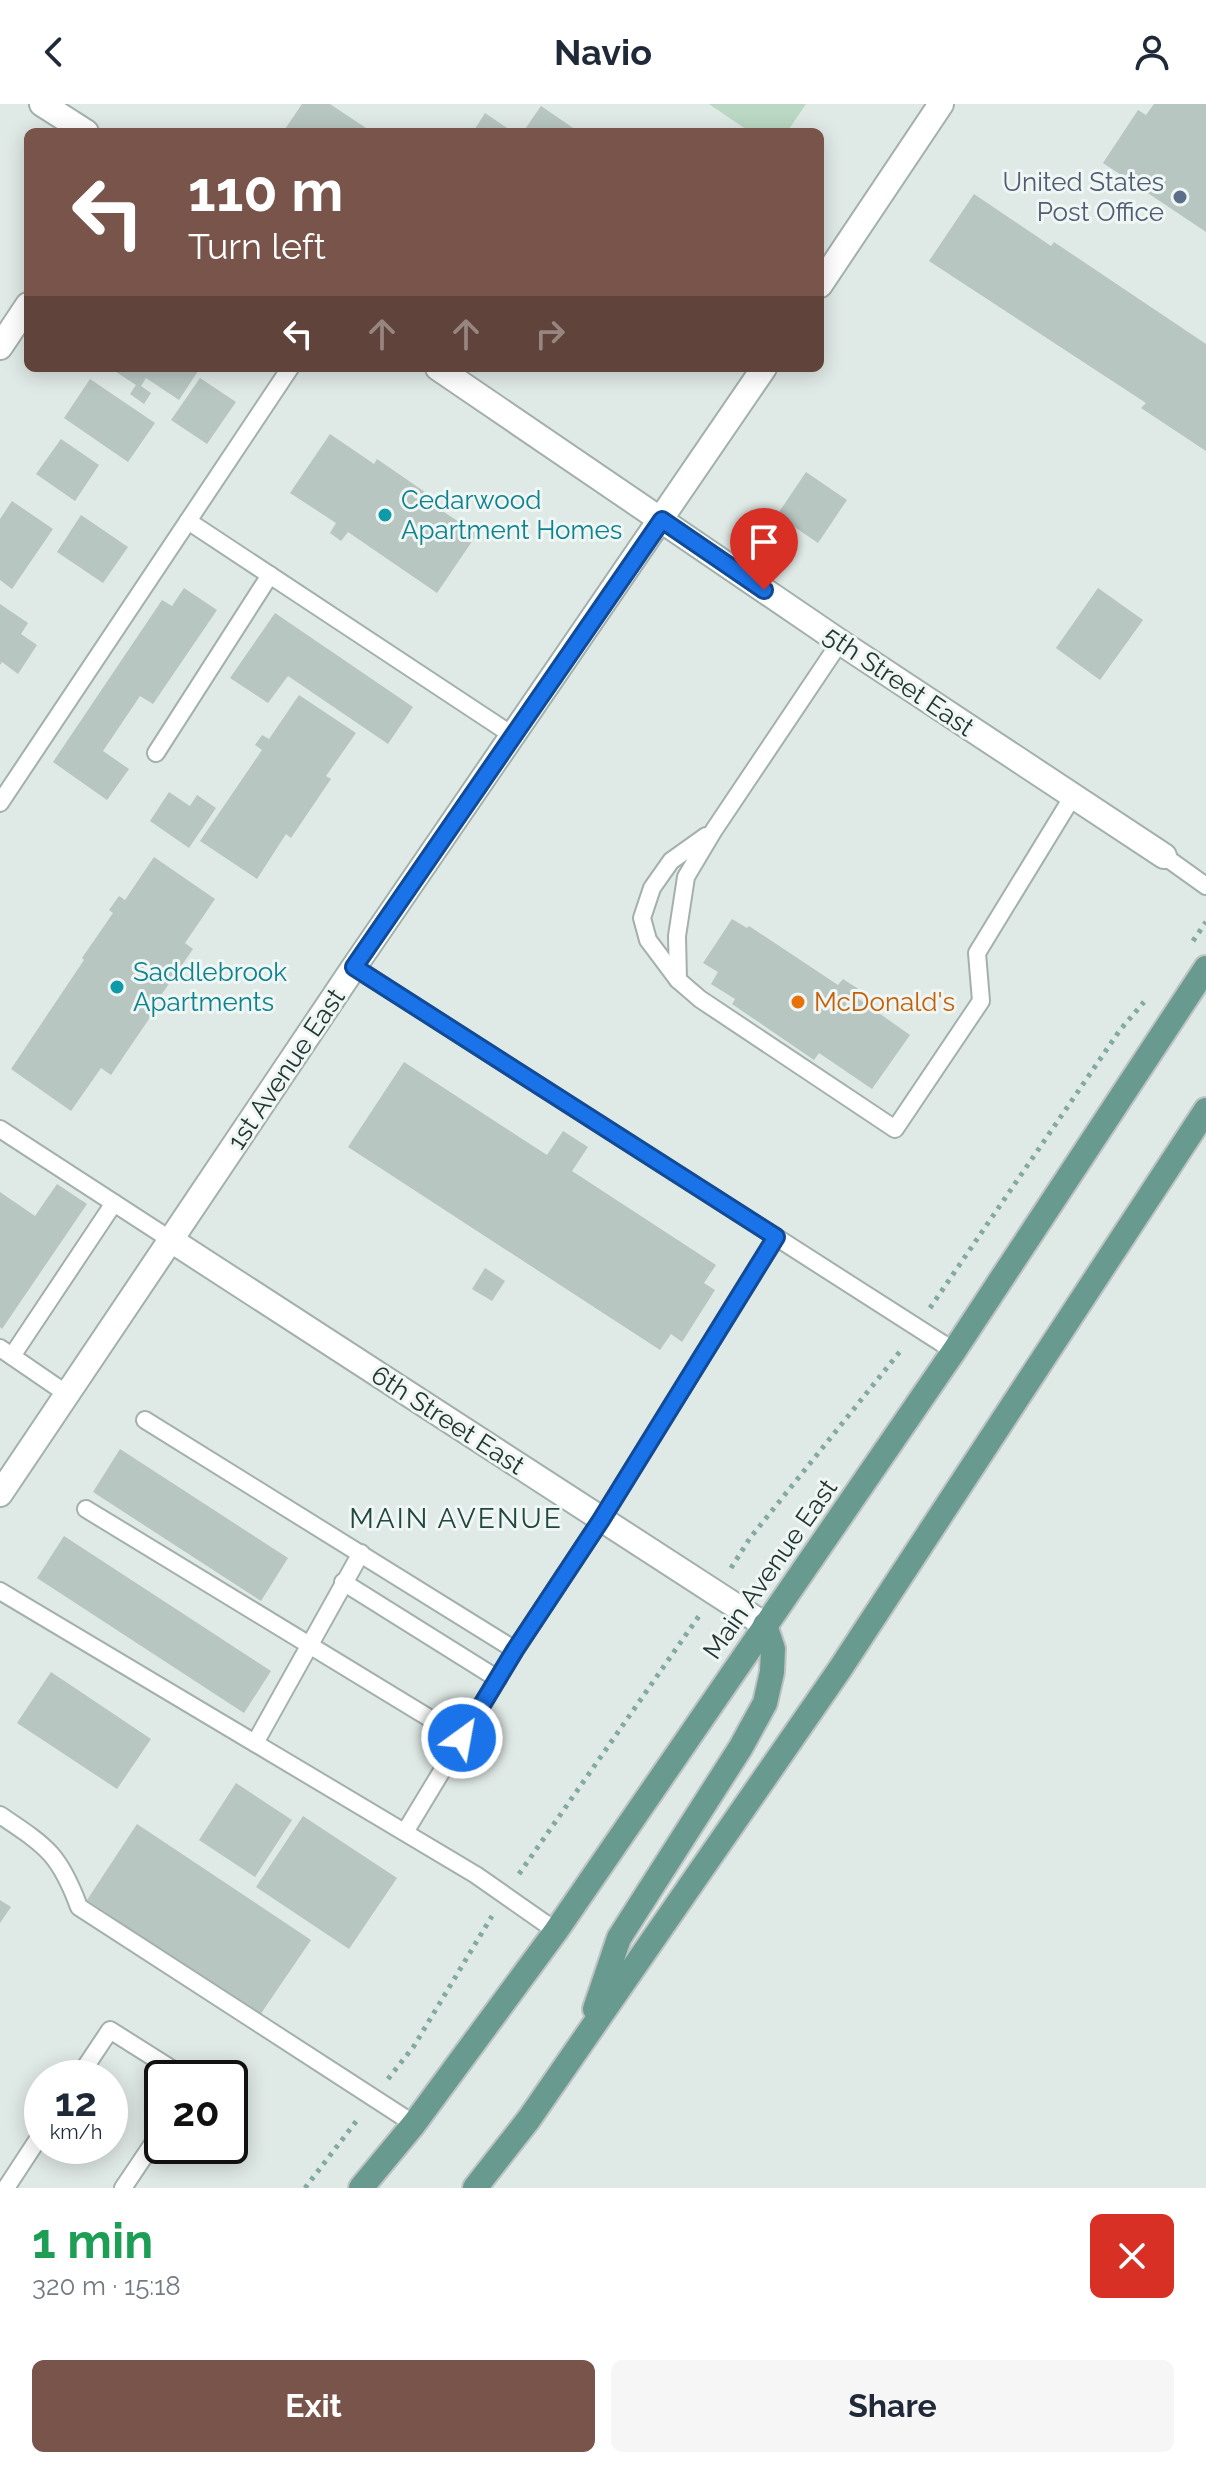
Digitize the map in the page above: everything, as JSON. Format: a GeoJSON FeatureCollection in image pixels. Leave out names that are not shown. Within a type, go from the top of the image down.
{"type":"FeatureCollection","features":[{"type":"Feature","properties":{"kind":"main road","name":"Main Avenue East"},"geometry":{"type":"LineString","coordinates":[[361,2188],[414,2124],[556,1931],[954,1351],[1206,968]]}},
{"type":"Feature","properties":{"kind":"main road"},"geometry":{"type":"LineString","coordinates":[[475,2188],[529,2119],[840,1669],[1206,1110]]}},
{"type":"Feature","properties":{"kind":"main road"},"geometry":{"type":"LineString","coordinates":[[585,2037],[619,1938],[741,1747],[765,1703],[773,1649],[765,1625]]}},
{"type":"Feature","properties":{"kind":"street"},"geometry":{"type":"LineString","coordinates":[[42,104],[80,128]]}},
{"type":"Feature","properties":{"kind":"street"},"geometry":{"type":"LineString","coordinates":[[824,279],[941,104]]}},
{"type":"Feature","properties":{"kind":"street"},"geometry":{"type":"LineString","coordinates":[[0,347],[24,311]]}},
{"type":"Feature","properties":{"kind":"street","name":"5th Street East"},"geometry":{"type":"LineString","coordinates":[[444,372],[840,642],[1164,856]]}},
{"type":"Feature","properties":{"kind":"street","name":"1st Avenue East"},"geometry":{"type":"LineString","coordinates":[[0,1494],[354,967],[761,372]]}},
{"type":"Feature","properties":{"kind":"street","name":"6th Street East"},"geometry":{"type":"LineString","coordinates":[[171,1240],[765,1625]]}},
{"type":"Feature","properties":{"kind":"lane"},"geometry":{"type":"LineString","coordinates":[[0,803],[287,372]]}},
{"type":"Feature","properties":{"kind":"lane"},"geometry":{"type":"LineString","coordinates":[[188,521],[512,735]]}},
{"type":"Feature","properties":{"kind":"lane"},"geometry":{"type":"LineString","coordinates":[[156,753],[270,575]]}},
{"type":"Feature","properties":{"kind":"lane"},"geometry":{"type":"LineString","coordinates":[[678,980],[677,936],[686,877],[840,642]]}},
{"type":"Feature","properties":{"kind":"lane"},"geometry":{"type":"LineString","coordinates":[[714,830],[671,861],[652,888],[642,918],[648,940],[678,980],[700,999],[895,1129],[981,1001],[977,953],[1073,796]]}},
{"type":"Feature","properties":{"kind":"lane"},"geometry":{"type":"LineString","coordinates":[[1164,856],[1206,886]]}},
{"type":"Feature","properties":{"kind":"lane"},"geometry":{"type":"LineString","coordinates":[[354,967],[954,1351]]}},
{"type":"Feature","properties":{"kind":"lane"},"geometry":{"type":"LineString","coordinates":[[0,1129],[171,1240]]}},
{"type":"Feature","properties":{"kind":"lane"},"geometry":{"type":"LineString","coordinates":[[67,1394],[6,1352],[114,1203]]}},
{"type":"Feature","properties":{"kind":"lane"},"geometry":{"type":"LineString","coordinates":[[405,1832],[515,1650],[601,1520],[776,1237]]}},
{"type":"Feature","properties":{"kind":"lane"},"geometry":{"type":"LineString","coordinates":[[145,1420],[515,1650]]}},
{"type":"Feature","properties":{"kind":"lane"},"geometry":{"type":"LineString","coordinates":[[86,1509],[462,1738]]}},
{"type":"Feature","properties":{"kind":"lane"},"geometry":{"type":"LineString","coordinates":[[255,1743],[361,1553]]}},
{"type":"Feature","properties":{"kind":"lane"},"geometry":{"type":"LineString","coordinates":[[343,1582],[498,1679]]}},
{"type":"Feature","properties":{"kind":"lane"},"geometry":{"type":"LineString","coordinates":[[0,1591],[476,1875],[556,1931]]}},
{"type":"Feature","properties":{"kind":"lane"},"geometry":{"type":"LineString","coordinates":[[0,1815],[39,1841],[61,1863],[79,1907],[414,2124]]}},
{"type":"Feature","properties":{"kind":"lane"},"geometry":{"type":"LineString","coordinates":[[90,2060],[110,2030],[158,2060]]}},
{"type":"Feature","properties":{"kind":"lane"},"geometry":{"type":"LineString","coordinates":[[123,2188],[144,2157]]}},
{"type":"Feature","properties":{"kind":"lane"},"geometry":{"type":"LineString","coordinates":[[6,2188],[24,2160]]}},
{"type":"Feature","properties":{"kind":"green space"},"geometry":{"type":"Polygon","coordinates":[[[709,104],[806,104],[790,128],[744,128],[709,104]]]}},
{"type":"Feature","properties":{"kind":"building"},"geometry":{"type":"Polygon","coordinates":[[[302,104],[330,104],[366,128],[286,128],[302,104]]]}},
{"type":"Feature","properties":{"kind":"building","name":"United States Post Office"},"geometry":{"type":"Polygon","coordinates":[[[1154,104],[1206,104],[1206,232],[1103,163],[1138,110],[1146,115],[1154,104]]]}},
{"type":"Feature","properties":{"kind":"building"},"geometry":{"type":"Polygon","coordinates":[[[541,106],[573,128],[526,128],[541,106]]]}},
{"type":"Feature","properties":{"kind":"building"},"geometry":{"type":"Polygon","coordinates":[[[485,113],[507,128],[476,128],[485,113]]]}},
{"type":"Feature","properties":{"kind":"building"},"geometry":{"type":"Polygon","coordinates":[[[974,194],[1051,246],[1054,242],[1206,344],[1206,451],[1141,408],[1146,403],[929,261],[974,194]]]}},
{"type":"Feature","properties":{"kind":"building"},"geometry":{"type":"Polygon","coordinates":[[[116,372],[197,372],[179,400],[146,378],[141,386],[151,393],[144,404],[130,394],[136,385],[116,372]]]}},
{"type":"Feature","properties":{"kind":"building"},"geometry":{"type":"Polygon","coordinates":[[[200,378],[236,402],[207,444],[171,420],[200,378]]]}},
{"type":"Feature","properties":{"kind":"building"},"geometry":{"type":"Polygon","coordinates":[[[90,379],[155,423],[128,462],[64,418],[90,379]]]}},
{"type":"Feature","properties":{"kind":"building","name":"Cedarwood Apartment Homes"},"geometry":{"type":"Polygon","coordinates":[[[330,434],[374,464],[377,459],[438,501],[435,506],[477,534],[437,593],[348,532],[341,541],[330,533],[336,523],[290,493],[330,434]]]}},
{"type":"Feature","properties":{"kind":"building"},"geometry":{"type":"Polygon","coordinates":[[[61,439],[99,465],[75,501],[36,474],[61,439]]]}},
{"type":"Feature","properties":{"kind":"building"},"geometry":{"type":"Polygon","coordinates":[[[806,472],[847,500],[818,543],[777,515],[806,472]]]}},
{"type":"Feature","properties":{"kind":"building"},"geometry":{"type":"Polygon","coordinates":[[[12,501],[53,529],[12,589],[0,580],[0,519],[12,501]]]}},
{"type":"Feature","properties":{"kind":"building"},"geometry":{"type":"Polygon","coordinates":[[[81,515],[128,547],[103,583],[57,552],[81,515]]]}},
{"type":"Feature","properties":{"kind":"building"},"geometry":{"type":"Polygon","coordinates":[[[184,588],[217,610],[153,704],[140,696],[103,751],[129,769],[107,800],[53,762],[162,600],[172,606],[184,588]]]}},
{"type":"Feature","properties":{"kind":"building"},"geometry":{"type":"Polygon","coordinates":[[[1098,588],[1143,620],[1100,680],[1056,648],[1098,588]]]}},
{"type":"Feature","properties":{"kind":"building"},"geometry":{"type":"Polygon","coordinates":[[[0,604],[28,623],[21,634],[37,645],[18,674],[2,662],[0,665],[0,604]]]}},
{"type":"Feature","properties":{"kind":"building"},"geometry":{"type":"Polygon","coordinates":[[[275,613],[413,707],[388,744],[288,676],[268,703],[230,678],[275,613]]]}},
{"type":"Feature","properties":{"kind":"building","name":"Saddlebrook Apartments"},"geometry":{"type":"Polygon","coordinates":[[[299,695],[356,733],[326,776],[331,779],[291,838],[286,834],[257,879],[200,841],[262,750],[255,745],[262,735],[269,739],[299,695]]]}},
{"type":"Feature","properties":{"kind":"building"},"geometry":{"type":"Polygon","coordinates":[[[169,792],[190,806],[197,795],[216,808],[189,848],[150,821],[169,792]]]}},
{"type":"Feature","properties":{"kind":"building","name":"Saddlebrook Apartments"},"geometry":{"type":"Polygon","coordinates":[[[154,857],[215,899],[185,943],[193,949],[111,1075],[101,1068],[71,1111],[11,1069],[113,913],[109,910],[119,896],[125,900],[154,857]]]}},
{"type":"Feature","properties":{"kind":"building","name":"McDonald's"},"geometry":{"type":"Polygon","coordinates":[[[732,919],[747,928],[749,926],[838,985],[843,979],[860,990],[856,997],[910,1035],[872,1089],[819,1053],[814,1060],[732,1004],[735,999],[711,984],[718,972],[703,963],[732,919]]]}},
{"type":"Feature","properties":{"kind":"building"},"geometry":{"type":"Polygon","coordinates":[[[404,1062],[547,1155],[563,1131],[588,1147],[572,1171],[716,1265],[704,1283],[715,1290],[682,1342],[671,1334],[660,1350],[348,1147],[404,1062]]]}},
{"type":"Feature","properties":{"kind":"building"},"geometry":{"type":"Polygon","coordinates":[[[57,1184],[87,1204],[2,1329],[0,1192],[35,1216],[57,1184]]]}},
{"type":"Feature","properties":{"kind":"building"},"geometry":{"type":"Polygon","coordinates":[[[485,1268],[505,1281],[492,1301],[472,1289],[485,1268]]]}},
{"type":"Feature","properties":{"kind":"building"},"geometry":{"type":"Polygon","coordinates":[[[120,1449],[288,1558],[261,1601],[93,1492],[120,1449]]]}},
{"type":"Feature","properties":{"kind":"building"},"geometry":{"type":"Polygon","coordinates":[[[64,1536],[271,1671],[244,1713],[37,1578],[64,1536]]]}},
{"type":"Feature","properties":{"kind":"building"},"geometry":{"type":"Polygon","coordinates":[[[51,1672],[151,1739],[117,1789],[17,1723],[51,1672]]]}},
{"type":"Feature","properties":{"kind":"building"},"geometry":{"type":"Polygon","coordinates":[[[236,1783],[292,1820],[255,1877],[199,1840],[236,1783]]]}},
{"type":"Feature","properties":{"kind":"building"},"geometry":{"type":"Polygon","coordinates":[[[303,1816],[397,1878],[349,1949],[256,1887],[303,1816]]]}},
{"type":"Feature","properties":{"kind":"building"},"geometry":{"type":"Polygon","coordinates":[[[137,1824],[311,1940],[260,2015],[87,1900],[137,1824]]]}},
{"type":"Feature","properties":{"kind":"building"},"geometry":{"type":"Polygon","coordinates":[[[0,1900],[11,1907],[0,1923],[0,1900]]]}},
{"type":"Feature","properties":{"kind":"place","name":"United States Post Office"},"geometry":{"type":"Point","coordinates":[1180,197]}},
{"type":"Feature","properties":{"kind":"place","name":"Cedarwood Apartment Homes"},"geometry":{"type":"Point","coordinates":[385,515]}},
{"type":"Feature","properties":{"kind":"place","name":"Saddlebrook Apartments"},"geometry":{"type":"Point","coordinates":[117,987]}},
{"type":"Feature","properties":{"kind":"place","name":"McDonald's"},"geometry":{"type":"Point","coordinates":[798,1002]}},
{"type":"Feature","properties":{"kind":"district","name":"MAIN AVENUE"},"geometry":{"type":"Point","coordinates":[456,1518]}},
{"type":"Feature","properties":{"kind":"route"},"geometry":{"type":"LineString","coordinates":[[462,1738],[776,1237],[354,967],[662,520],[764,590]]}}]}
